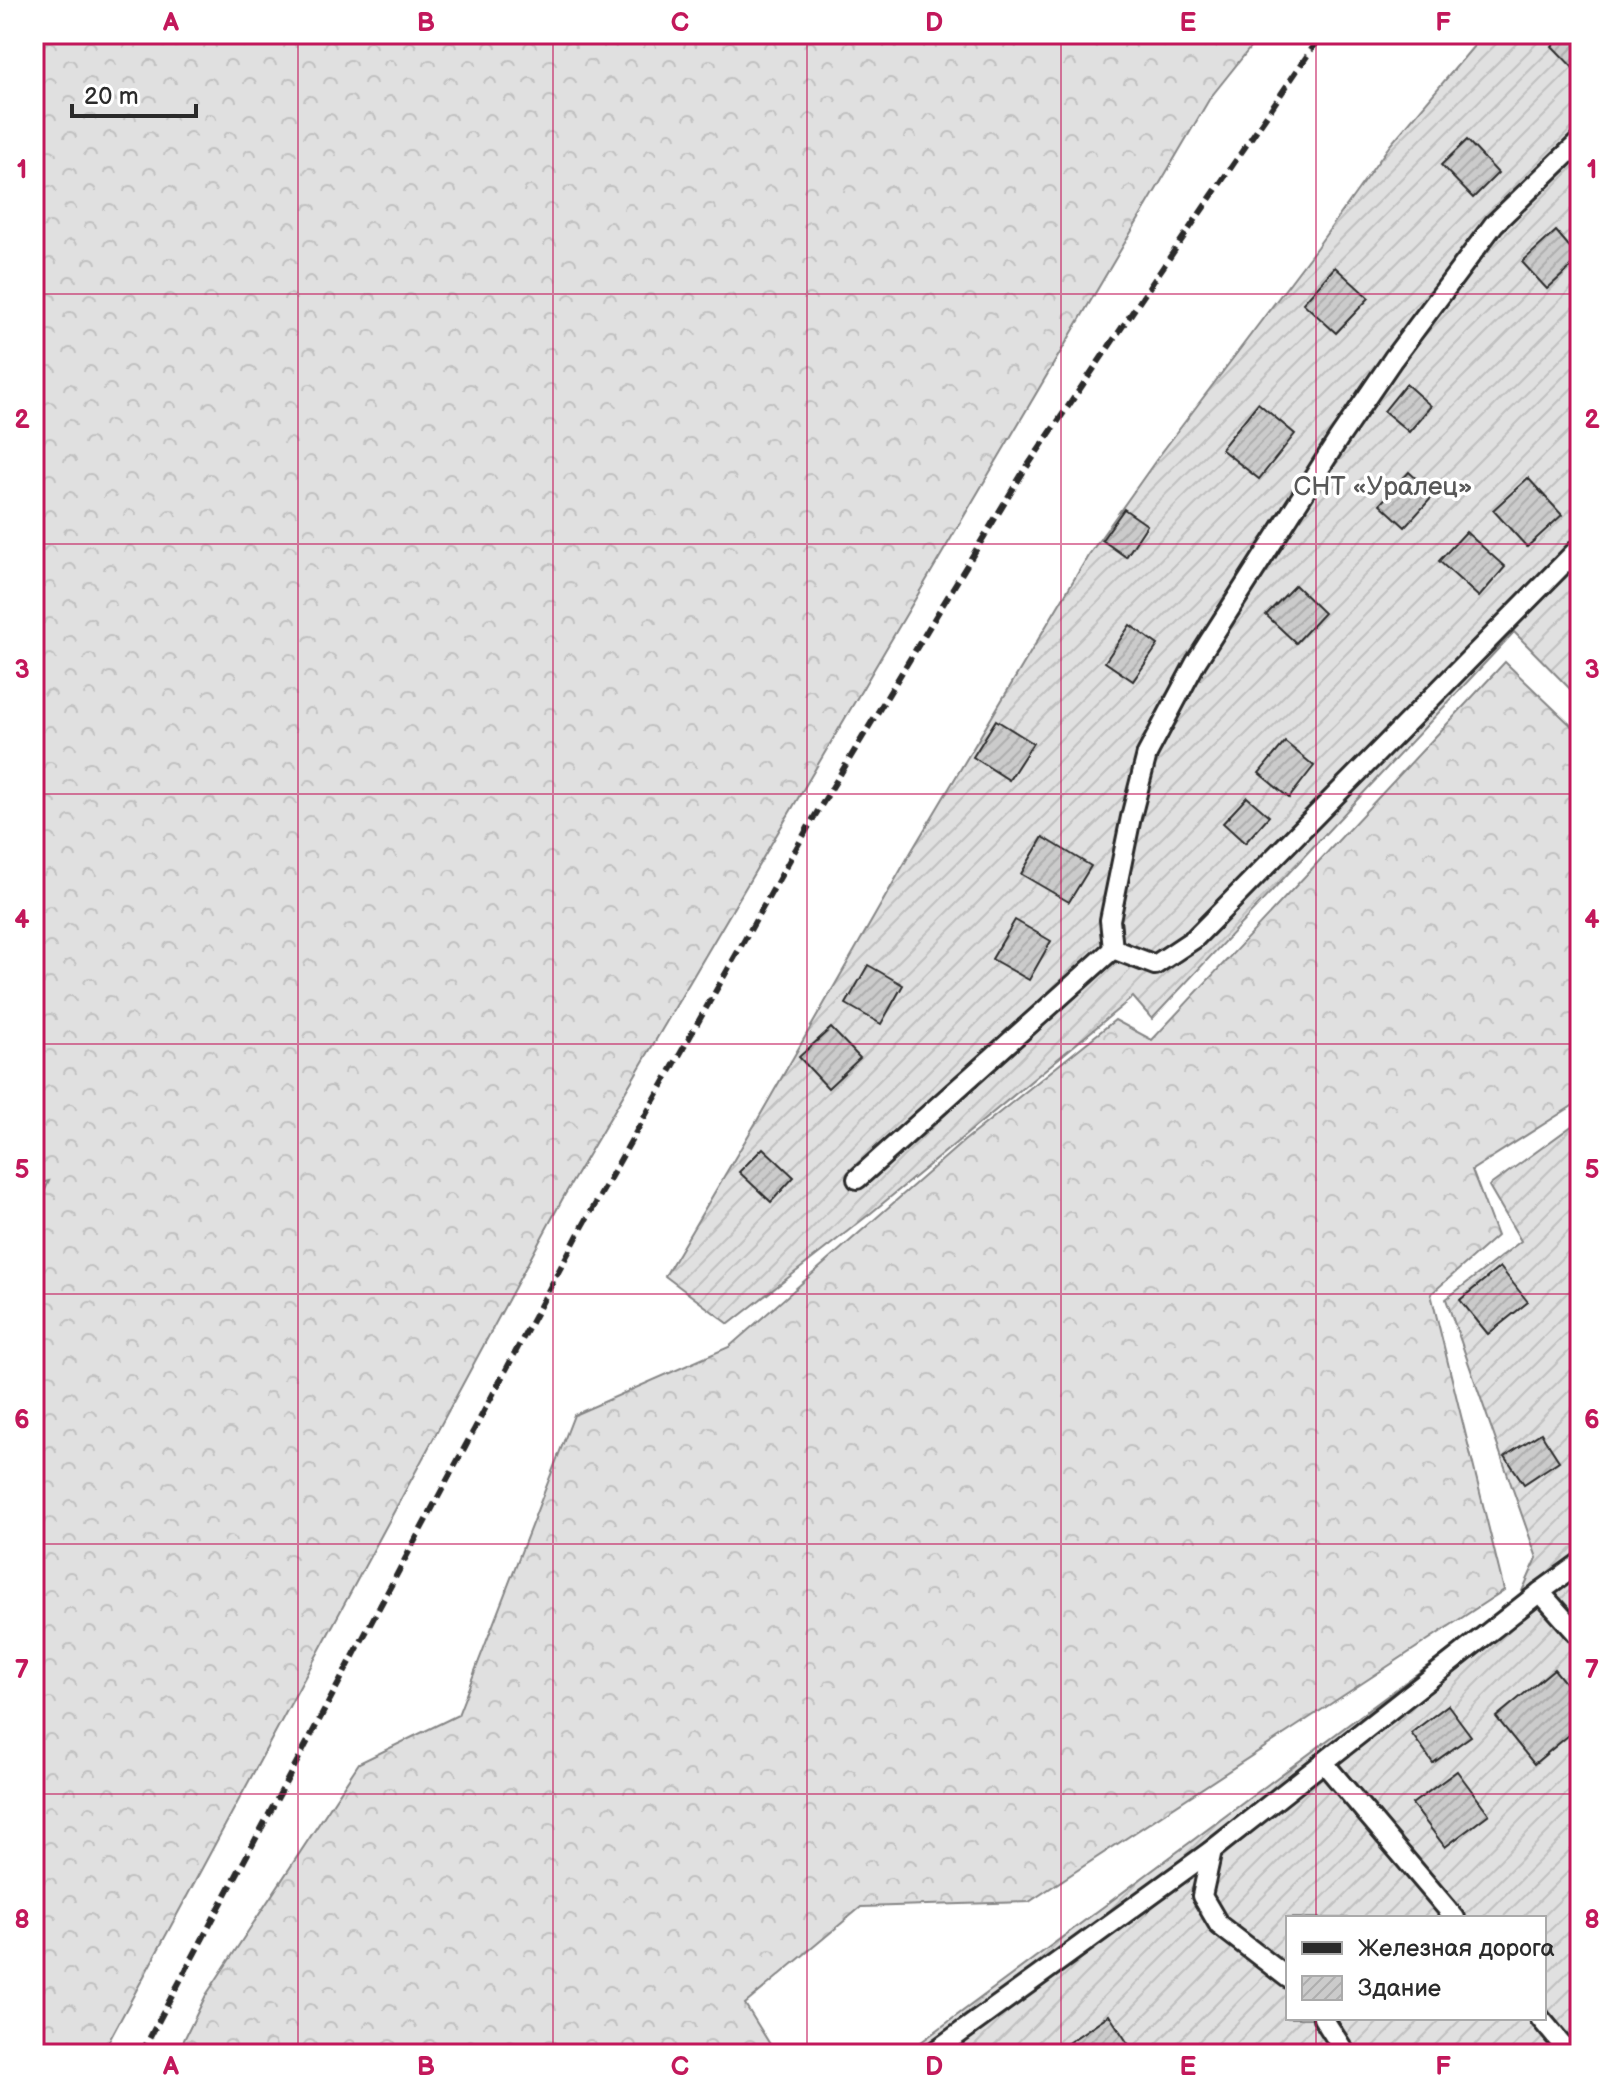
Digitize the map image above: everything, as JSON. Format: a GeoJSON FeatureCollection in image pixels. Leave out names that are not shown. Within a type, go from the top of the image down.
{"type":"FeatureCollection","features":[{"type":"Feature","properties":{"kind":"lane"},"geometry":{"type":"LineString","coordinates":[[1113,949],[1110,920],[1147,754],[1196,662],[1393,359],[1494,224],[1580,141]]}},
{"type":"Feature","properties":{"kind":"lane"},"geometry":{"type":"LineString","coordinates":[[1113,949],[1155,965],[1194,939],[1580,547]]}},
{"type":"Feature","properties":{"kind":"lane"},"geometry":{"type":"LineString","coordinates":[[857,1179],[1113,949]]}},
{"type":"Feature","properties":{"kind":"lane"},"geometry":{"type":"LineString","coordinates":[[931,2054],[1212,1850],[1580,1563]]}},
{"type":"Feature","properties":{"kind":"lane"},"geometry":{"type":"LineString","coordinates":[[1540,1592],[1580,1637]]}},
{"type":"Feature","properties":{"kind":"lane"},"geometry":{"type":"LineString","coordinates":[[1323,1762],[1453,1916]]}},
{"type":"Feature","properties":{"kind":"lane"},"geometry":{"type":"LineString","coordinates":[[1212,1850],[1202,1896],[1219,1925],[1286,1976]]}},
{"type":"Feature","properties":{"kind":"lane"},"geometry":{"type":"LineString","coordinates":[[1324,2020],[1346,2054]]}},
{"type":"Feature","properties":{"kind":"lane"},"geometry":{"type":"LineString","coordinates":[[1542,2020],[1566,2049]]}},
{"type":"Feature","properties":{"kind":"green space"},"geometry":{"type":"Polygon","coordinates":[[[34,34],[1261,34],[1210,98],[564,1196],[102,2054],[34,2054],[34,1214],[49,1181],[34,1185],[34,34]]]}},
{"type":"Feature","properties":{"kind":"green space","name":"СНТ «Уралец»"},"geometry":{"type":"Polygon","coordinates":[[[1484,34],[1580,34],[1580,699],[1514,632],[1152,1019],[1133,997],[871,1213],[729,1324],[665,1276],[911,852],[1088,556],[1390,145],[1484,34]]]}},
{"type":"Feature","properties":{"kind":"green space"},"geometry":{"type":"Polygon","coordinates":[[[1505,662],[1580,734],[1580,1101],[1472,1170],[1497,1236],[1431,1294],[1504,1590],[1029,1902],[861,1907],[745,2004],[776,2054],[177,2054],[206,1995],[359,1763],[458,1715],[574,1415],[729,1347],[964,1141],[1115,1020],[1152,1040],[1505,662]]]}},
{"type":"Feature","properties":{"kind":"green space"},"geometry":{"type":"Polygon","coordinates":[[[1580,1120],[1580,2054],[905,2054],[1519,1598],[1537,1558],[1446,1299],[1521,1241],[1489,1186],[1580,1120]]]}},
{"type":"Feature","properties":{"kind":"building"},"geometry":{"type":"Polygon","coordinates":[[[1564,34],[1580,34],[1580,75],[1552,46],[1564,34]]]}},
{"type":"Feature","properties":{"kind":"building"},"geometry":{"type":"Polygon","coordinates":[[[1467,140],[1498,173],[1473,198],[1441,165],[1467,140]]]}},
{"type":"Feature","properties":{"kind":"building"},"geometry":{"type":"Polygon","coordinates":[[[1556,231],[1580,259],[1547,289],[1522,262],[1556,231]]]}},
{"type":"Feature","properties":{"kind":"building"},"geometry":{"type":"Polygon","coordinates":[[[1335,267],[1369,298],[1336,333],[1303,303],[1335,267]]]}},
{"type":"Feature","properties":{"kind":"building"},"geometry":{"type":"Polygon","coordinates":[[[1406,384],[1431,406],[1409,432],[1384,411],[1406,384]]]}},
{"type":"Feature","properties":{"kind":"building"},"geometry":{"type":"Polygon","coordinates":[[[1258,403],[1295,434],[1259,479],[1221,449],[1258,403]]]}},
{"type":"Feature","properties":{"kind":"building"},"geometry":{"type":"Polygon","coordinates":[[[1409,472],[1434,495],[1405,527],[1380,504],[1409,472]]]}},
{"type":"Feature","properties":{"kind":"building"},"geometry":{"type":"Polygon","coordinates":[[[1528,478],[1562,515],[1527,547],[1493,510],[1528,478]]]}},
{"type":"Feature","properties":{"kind":"building"},"geometry":{"type":"Polygon","coordinates":[[[1124,509],[1147,525],[1126,557],[1102,540],[1124,509]]]}},
{"type":"Feature","properties":{"kind":"building"},"geometry":{"type":"Polygon","coordinates":[[[1466,532],[1505,567],[1479,597],[1439,561],[1466,532]]]}},
{"type":"Feature","properties":{"kind":"building"},"geometry":{"type":"Polygon","coordinates":[[[1295,585],[1324,613],[1296,643],[1266,615],[1295,585]]]}},
{"type":"Feature","properties":{"kind":"building"},"geometry":{"type":"Polygon","coordinates":[[[1130,625],[1158,645],[1133,681],[1105,662],[1130,625]]]}},
{"type":"Feature","properties":{"kind":"building"},"geometry":{"type":"Polygon","coordinates":[[[996,720],[1033,743],[1009,780],[973,757],[996,720]]]}},
{"type":"Feature","properties":{"kind":"building"},"geometry":{"type":"Polygon","coordinates":[[[1285,742],[1314,766],[1289,798],[1259,773],[1285,742]]]}},
{"type":"Feature","properties":{"kind":"building"},"geometry":{"type":"Polygon","coordinates":[[[1247,797],[1269,816],[1245,843],[1223,823],[1247,797]]]}},
{"type":"Feature","properties":{"kind":"building"},"geometry":{"type":"Polygon","coordinates":[[[1043,837],[1091,866],[1069,902],[1021,874],[1043,837]]]}},
{"type":"Feature","properties":{"kind":"building"},"geometry":{"type":"Polygon","coordinates":[[[1015,920],[1051,941],[1029,980],[992,959],[1015,920]]]}},
{"type":"Feature","properties":{"kind":"building"},"geometry":{"type":"Polygon","coordinates":[[[868,965],[903,985],[881,1024],[846,1004],[868,965]]]}},
{"type":"Feature","properties":{"kind":"building"},"geometry":{"type":"Polygon","coordinates":[[[831,1028],[860,1058],[828,1088],[799,1057],[831,1028]]]}},
{"type":"Feature","properties":{"kind":"building"},"geometry":{"type":"Polygon","coordinates":[[[763,1148],[794,1177],[771,1202],[739,1172],[763,1148]]]}},
{"type":"Feature","properties":{"kind":"building"},"geometry":{"type":"Polygon","coordinates":[[[1500,1267],[1528,1302],[1488,1334],[1460,1300],[1500,1267]]]}},
{"type":"Feature","properties":{"kind":"building"},"geometry":{"type":"Polygon","coordinates":[[[1541,1433],[1559,1461],[1524,1484],[1505,1456],[1541,1433]]]}},
{"type":"Feature","properties":{"kind":"building"},"geometry":{"type":"Polygon","coordinates":[[[1554,1669],[1580,1701],[1580,1726],[1534,1764],[1496,1717],[1554,1669]]]}},
{"type":"Feature","properties":{"kind":"building"},"geometry":{"type":"Polygon","coordinates":[[[1448,1705],[1471,1736],[1433,1763],[1411,1733],[1448,1705]]]}},
{"type":"Feature","properties":{"kind":"building"},"geometry":{"type":"Polygon","coordinates":[[[1457,1771],[1489,1814],[1445,1847],[1412,1804],[1457,1771]]]}},
{"type":"Feature","properties":{"kind":"building"},"geometry":{"type":"Polygon","coordinates":[[[1109,2015],[1135,2054],[1063,2054],[1059,2049],[1109,2015]]]}},
{"type":"Feature","properties":{"kind":"railway"},"geometry":{"type":"LineString","coordinates":[[141,2054],[579,1233],[810,824],[1022,474],[1322,34]]}}]}
